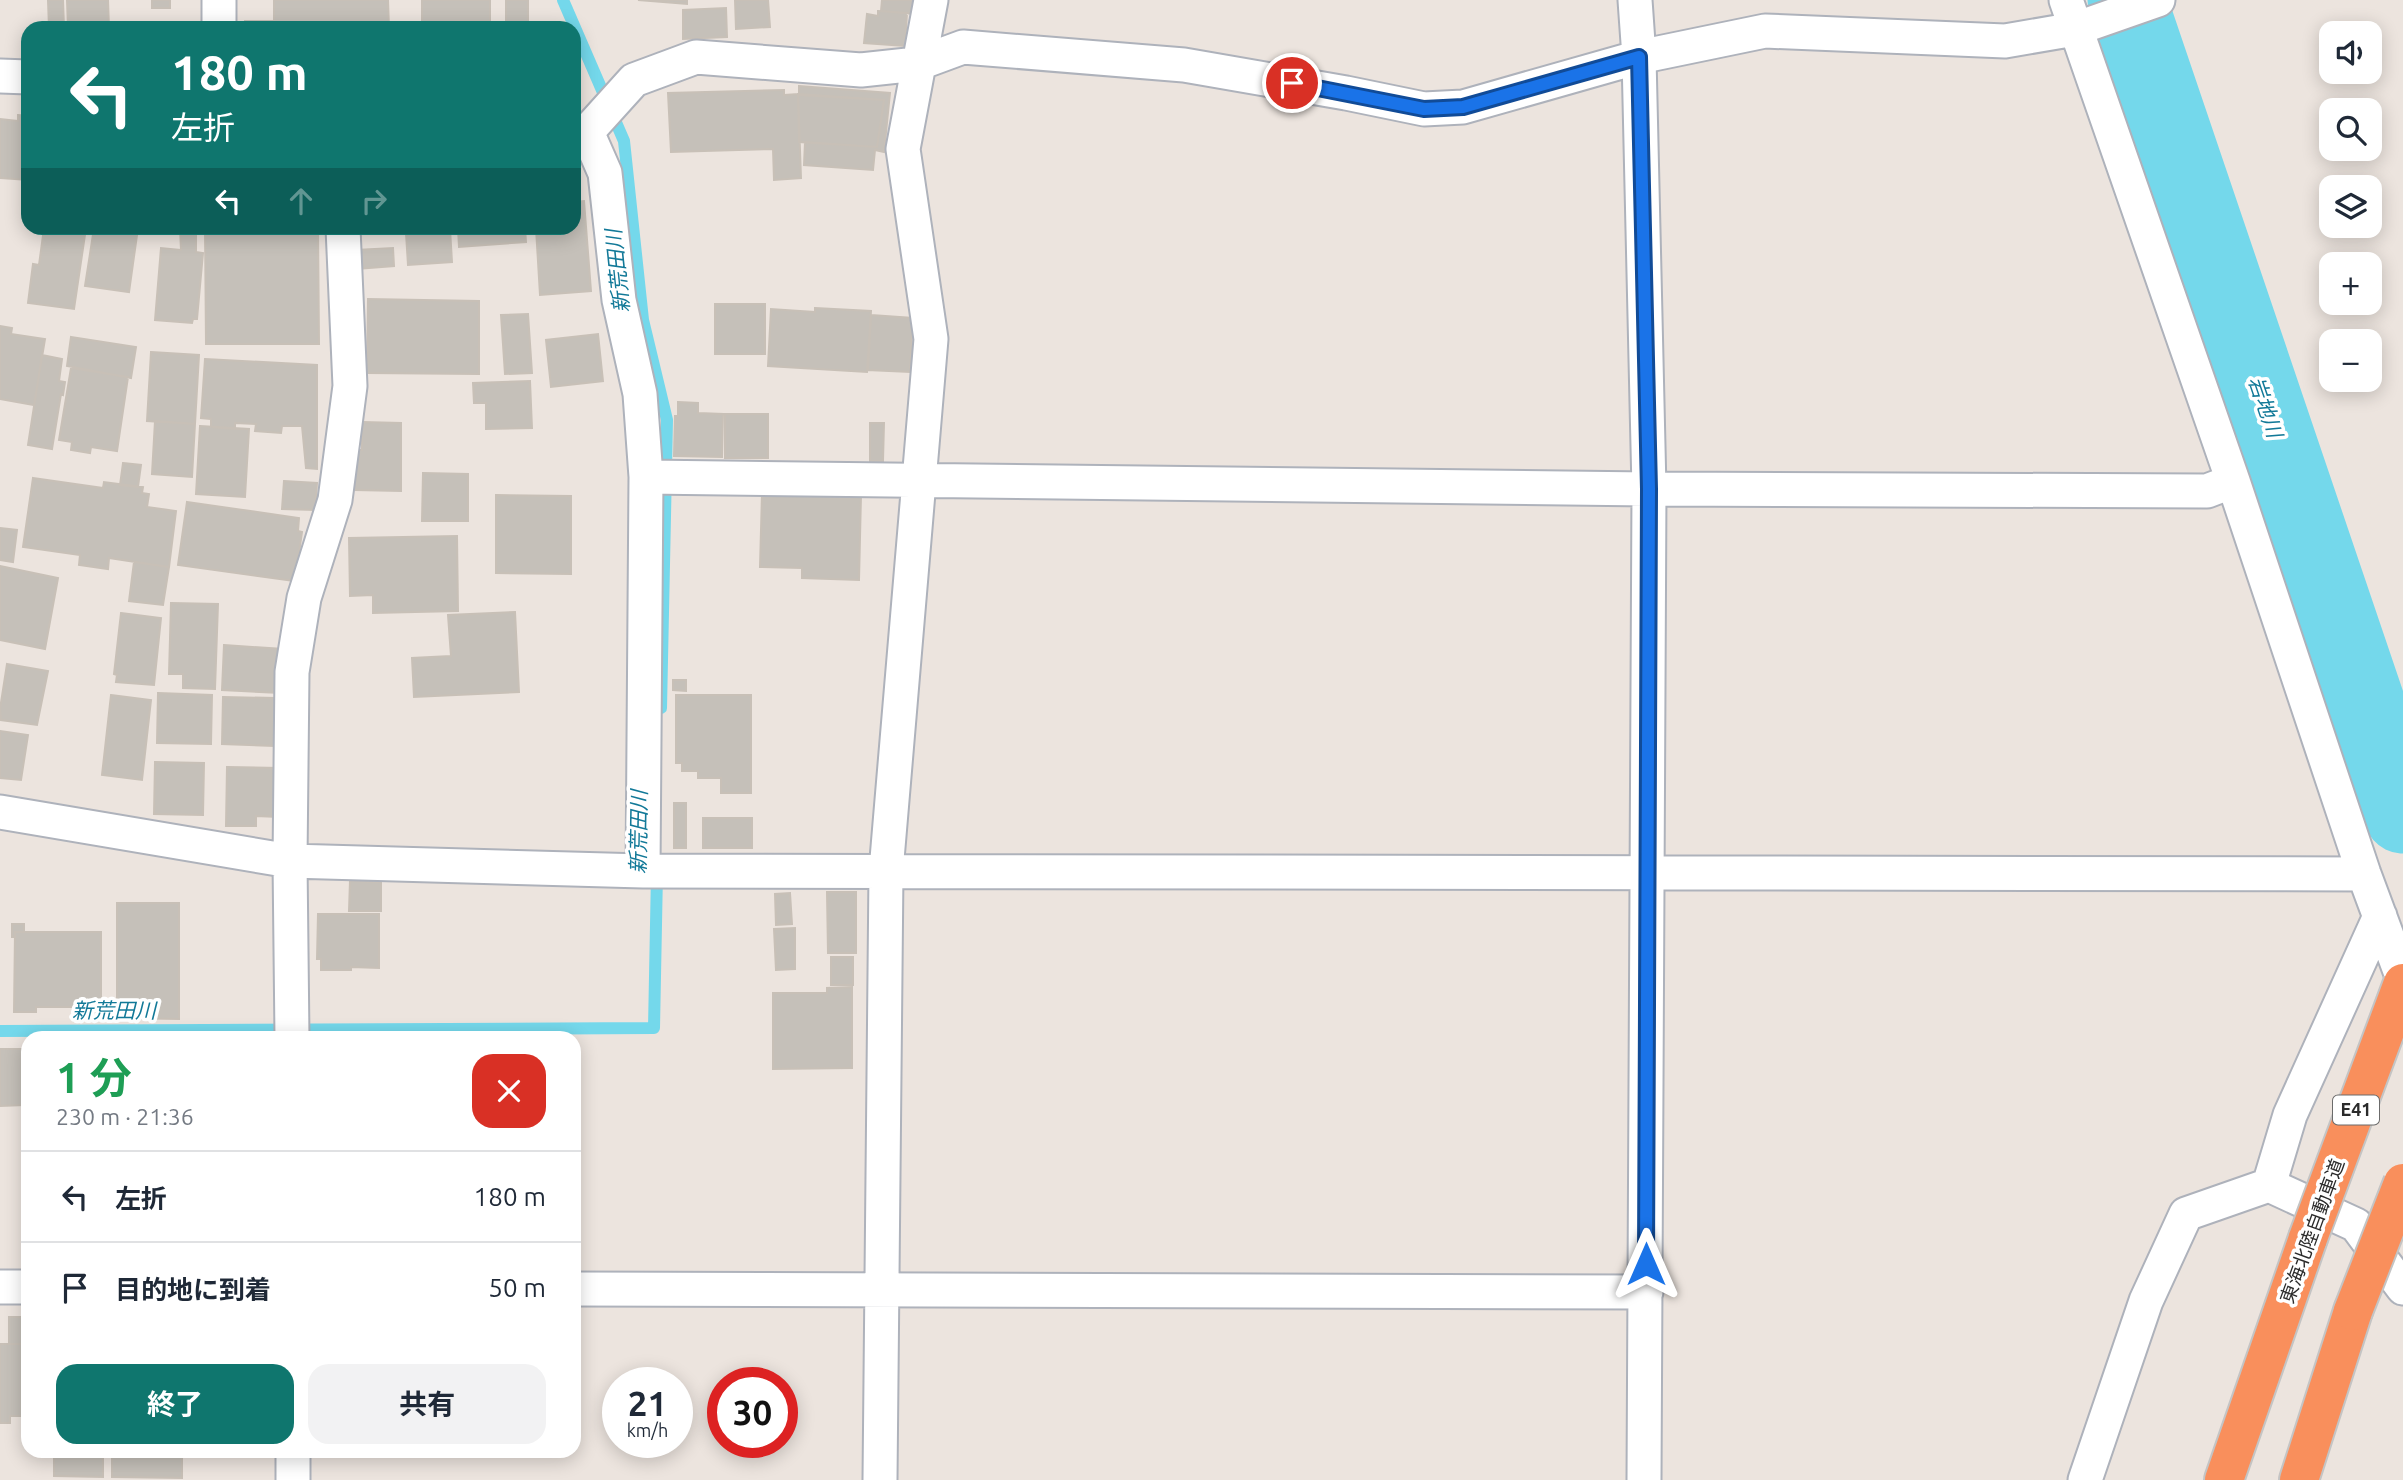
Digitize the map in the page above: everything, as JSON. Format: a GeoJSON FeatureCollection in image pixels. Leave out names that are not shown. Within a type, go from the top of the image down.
{"type":"FeatureCollection","features":[{"type":"Feature","properties":{"kind":"highway","name":"東海北陸自動車道"},"geometry":{"type":"LineString","coordinates":[[2224,1480],[2308,1238],[2403,981]]}},
{"type":"Feature","properties":{"kind":"highway"},"geometry":{"type":"LineString","coordinates":[[2300,1480],[2353,1311],[2403,1183]]}},
{"type":"Feature","properties":{"kind":"street"},"geometry":{"type":"LineString","coordinates":[[219,0],[219,21]]}},
{"type":"Feature","properties":{"kind":"street"},"geometry":{"type":"LineString","coordinates":[[880,1480],[886,871],[931,339],[903,149],[931,0]]}},
{"type":"Feature","properties":{"kind":"street"},"geometry":{"type":"LineString","coordinates":[[1635,0],[1639,57],[1649,489],[1644,1480]]}},
{"type":"Feature","properties":{"kind":"street"},"geometry":{"type":"LineString","coordinates":[[645,871],[648,477],[640,394],[619,300],[605,173],[583,132],[634,80],[696,57],[861,70],[917,64],[963,47],[1170,64],[1346,93],[1424,109],[1463,107],[1639,57],[1765,31],[2005,41],[2080,17],[2158,0]]}},
{"type":"Feature","properties":{"kind":"street"},"geometry":{"type":"LineString","coordinates":[[2080,17],[2364,874],[2403,981]]}},
{"type":"Feature","properties":{"kind":"street"},"geometry":{"type":"LineString","coordinates":[[0,76],[21,77]]}},
{"type":"Feature","properties":{"kind":"street"},"geometry":{"type":"LineString","coordinates":[[292,1031],[292,672],[303,598],[335,500],[350,386],[343,235]]}},
{"type":"Feature","properties":{"kind":"street"},"geometry":{"type":"LineString","coordinates":[[648,477],[1649,489],[2207,491],[2233,481]]}},
{"type":"Feature","properties":{"kind":"street"},"geometry":{"type":"LineString","coordinates":[[0,812],[290,861],[645,871],[2364,874]]}},
{"type":"Feature","properties":{"kind":"street"},"geometry":{"type":"LineString","coordinates":[[2269,1185],[2290,1115],[2379,916]]}},
{"type":"Feature","properties":{"kind":"street"},"geometry":{"type":"LineString","coordinates":[[2085,1480],[2146,1301],[2186,1214],[2269,1185],[2356,1225],[2403,1288]]}},
{"type":"Feature","properties":{"kind":"street"},"geometry":{"type":"LineString","coordinates":[[0,1287],[21,1287]]}},
{"type":"Feature","properties":{"kind":"street"},"geometry":{"type":"LineString","coordinates":[[581,1289],[1646,1292]]}},
{"type":"Feature","properties":{"kind":"street"},"geometry":{"type":"LineString","coordinates":[[293,1458],[293,1480]]}},
{"type":"Feature","properties":{"kind":"building"},"geometry":{"type":"Polygon","coordinates":[[[48,0],[63,0],[64,21],[49,21],[48,0]]]}},
{"type":"Feature","properties":{"kind":"building"},"geometry":{"type":"Polygon","coordinates":[[[67,0],[108,0],[109,21],[68,21],[67,0]]]}},
{"type":"Feature","properties":{"kind":"building"},"geometry":{"type":"Polygon","coordinates":[[[152,0],[170,0],[170,8],[152,8],[152,0]]]}},
{"type":"Feature","properties":{"kind":"building"},"geometry":{"type":"Polygon","coordinates":[[[274,0],[388,0],[389,21],[274,21],[274,0]]]}},
{"type":"Feature","properties":{"kind":"building"},"geometry":{"type":"Polygon","coordinates":[[[422,0],[490,0],[490,21],[422,21],[422,0]]]}},
{"type":"Feature","properties":{"kind":"building"},"geometry":{"type":"Polygon","coordinates":[[[506,0],[528,0],[528,21],[506,21],[506,0]]]}},
{"type":"Feature","properties":{"kind":"building"},"geometry":{"type":"Polygon","coordinates":[[[638,0],[687,0],[687,4],[638,0]]]}},
{"type":"Feature","properties":{"kind":"building"},"geometry":{"type":"Polygon","coordinates":[[[735,0],[768,0],[770,27],[736,29],[735,0]]]}},
{"type":"Feature","properties":{"kind":"building"},"geometry":{"type":"Polygon","coordinates":[[[882,0],[915,0],[914,14],[881,11],[882,0]]]}},
{"type":"Feature","properties":{"kind":"building"},"geometry":{"type":"Polygon","coordinates":[[[726,8],[727,37],[683,39],[683,10],[726,8]]]}},
{"type":"Feature","properties":{"kind":"building"},"geometry":{"type":"Polygon","coordinates":[[[878,11],[907,13],[905,46],[864,43],[867,14],[878,16],[878,11]]]}},
{"type":"Feature","properties":{"kind":"building"},"geometry":{"type":"Polygon","coordinates":[[[799,86],[890,93],[884,152],[875,150],[873,170],[804,165],[805,142],[877,147],[884,100],[799,95],[799,86]]]}},
{"type":"Feature","properties":{"kind":"building"},"geometry":{"type":"Polygon","coordinates":[[[784,90],[784,95],[798,94],[801,178],[774,180],[773,149],[671,152],[668,93],[784,90]]]}},
{"type":"Feature","properties":{"kind":"building"},"geometry":{"type":"Polygon","coordinates":[[[798,94],[884,100],[877,147],[799,142],[798,94]]]}},
{"type":"Feature","properties":{"kind":"building"},"geometry":{"type":"Polygon","coordinates":[[[18,115],[21,115],[21,180],[0,178],[0,119],[18,121],[18,115]]]}},
{"type":"Feature","properties":{"kind":"building"},"geometry":{"type":"Polygon","coordinates":[[[581,201],[584,201],[591,291],[540,295],[536,235],[581,235],[581,201]]]}},
{"type":"Feature","properties":{"kind":"building"},"geometry":{"type":"Polygon","coordinates":[[[43,235],[85,235],[74,309],[28,303],[33,264],[39,265],[43,235]]]}},
{"type":"Feature","properties":{"kind":"building"},"geometry":{"type":"Polygon","coordinates":[[[93,235],[137,235],[129,292],[85,286],[93,235]]]}},
{"type":"Feature","properties":{"kind":"building"},"geometry":{"type":"Polygon","coordinates":[[[180,235],[196,235],[196,252],[203,253],[197,319],[193,319],[192,323],[155,320],[161,248],[181,250],[180,235]]]}},
{"type":"Feature","properties":{"kind":"building"},"geometry":{"type":"Polygon","coordinates":[[[205,235],[318,235],[319,344],[206,344],[205,235]]]}},
{"type":"Feature","properties":{"kind":"building"},"geometry":{"type":"Polygon","coordinates":[[[406,235],[450,235],[452,262],[408,265],[406,235]]]}},
{"type":"Feature","properties":{"kind":"building"},"geometry":{"type":"Polygon","coordinates":[[[458,235],[526,235],[526,242],[459,247],[458,235]]]}},
{"type":"Feature","properties":{"kind":"building"},"geometry":{"type":"Polygon","coordinates":[[[393,248],[394,266],[357,269],[356,250],[393,248]]]}},
{"type":"Feature","properties":{"kind":"building"},"geometry":{"type":"Polygon","coordinates":[[[368,299],[479,301],[479,374],[367,373],[368,299]]]}},
{"type":"Feature","properties":{"kind":"building"},"geometry":{"type":"Polygon","coordinates":[[[715,304],[765,304],[765,354],[715,354],[715,304]]]}},
{"type":"Feature","properties":{"kind":"building"},"geometry":{"type":"Polygon","coordinates":[[[815,308],[871,311],[867,372],[768,366],[771,309],[815,312],[815,308]]]}},
{"type":"Feature","properties":{"kind":"building"},"geometry":{"type":"Polygon","coordinates":[[[528,314],[532,373],[505,374],[501,315],[528,314]]]}},
{"type":"Feature","properties":{"kind":"building"},"geometry":{"type":"Polygon","coordinates":[[[871,315],[913,318],[910,372],[868,370],[871,315]]]}},
{"type":"Feature","properties":{"kind":"building"},"geometry":{"type":"Polygon","coordinates":[[[0,326],[12,328],[11,334],[45,339],[34,405],[0,399],[0,326]]]}},
{"type":"Feature","properties":{"kind":"building"},"geometry":{"type":"Polygon","coordinates":[[[598,334],[603,381],[551,387],[546,340],[598,334]]]}},
{"type":"Feature","properties":{"kind":"building"},"geometry":{"type":"Polygon","coordinates":[[[71,337],[136,347],[131,378],[67,366],[71,337]]]}},
{"type":"Feature","properties":{"kind":"building"},"geometry":{"type":"Polygon","coordinates":[[[151,352],[199,355],[195,424],[147,421],[151,352]]]}},
{"type":"Feature","properties":{"kind":"building"},"geometry":{"type":"Polygon","coordinates":[[[42,355],[62,359],[59,381],[65,382],[52,449],[28,445],[42,355]]]}},
{"type":"Feature","properties":{"kind":"building"},"geometry":{"type":"Polygon","coordinates":[[[205,359],[317,365],[317,469],[306,468],[302,426],[282,426],[281,433],[255,431],[256,424],[235,423],[235,429],[211,427],[211,419],[201,418],[205,359]]]}},
{"type":"Feature","properties":{"kind":"building"},"geometry":{"type":"Polygon","coordinates":[[[71,368],[128,377],[117,451],[91,447],[90,453],[71,450],[72,442],[59,440],[71,368]]]}},
{"type":"Feature","properties":{"kind":"building"},"geometry":{"type":"Polygon","coordinates":[[[530,381],[532,428],[486,429],[486,403],[474,403],[473,383],[530,381]]]}},
{"type":"Feature","properties":{"kind":"building"},"geometry":{"type":"Polygon","coordinates":[[[678,402],[698,403],[698,413],[723,414],[722,457],[674,456],[678,402]]]}},
{"type":"Feature","properties":{"kind":"building"},"geometry":{"type":"Polygon","coordinates":[[[725,414],[768,414],[768,458],[725,458],[725,414]]]}},
{"type":"Feature","properties":{"kind":"building"},"geometry":{"type":"Polygon","coordinates":[[[155,421],[195,424],[192,477],[152,474],[155,421]]]}},
{"type":"Feature","properties":{"kind":"building"},"geometry":{"type":"Polygon","coordinates":[[[362,422],[401,423],[401,491],[355,490],[355,450],[362,450],[362,422]]]}},
{"type":"Feature","properties":{"kind":"building"},"geometry":{"type":"Polygon","coordinates":[[[870,423],[884,423],[883,461],[870,461],[870,423]]]}},
{"type":"Feature","properties":{"kind":"building"},"geometry":{"type":"Polygon","coordinates":[[[200,426],[249,429],[245,497],[196,494],[200,426]]]}},
{"type":"Feature","properties":{"kind":"building"},"geometry":{"type":"Polygon","coordinates":[[[123,463],[141,465],[138,487],[120,485],[123,463]]]}},
{"type":"Feature","properties":{"kind":"building"},"geometry":{"type":"Polygon","coordinates":[[[423,473],[468,474],[468,521],[422,521],[423,473]]]}},
{"type":"Feature","properties":{"kind":"building"},"geometry":{"type":"Polygon","coordinates":[[[33,478],[103,488],[104,482],[143,487],[142,493],[149,494],[147,507],[176,511],[169,567],[109,558],[108,569],[79,565],[80,555],[23,547],[33,478]]]}},
{"type":"Feature","properties":{"kind":"building"},"geometry":{"type":"Polygon","coordinates":[[[284,481],[317,483],[315,510],[282,509],[284,481]]]}},
{"type":"Feature","properties":{"kind":"building"},"geometry":{"type":"Polygon","coordinates":[[[762,493],[861,495],[859,580],[802,578],[802,568],[760,567],[762,493]]]}},
{"type":"Feature","properties":{"kind":"building"},"geometry":{"type":"Polygon","coordinates":[[[496,495],[571,496],[571,574],[496,573],[496,495]]]}},
{"type":"Feature","properties":{"kind":"building"},"geometry":{"type":"Polygon","coordinates":[[[187,502],[299,518],[298,531],[302,532],[295,581],[178,565],[187,502]]]}},
{"type":"Feature","properties":{"kind":"building"},"geometry":{"type":"Polygon","coordinates":[[[0,528],[17,530],[13,562],[0,560],[0,528]]]}},
{"type":"Feature","properties":{"kind":"building"},"geometry":{"type":"Polygon","coordinates":[[[457,536],[458,611],[373,613],[373,595],[350,596],[349,538],[457,536]]]}},
{"type":"Feature","properties":{"kind":"building"},"geometry":{"type":"Polygon","coordinates":[[[134,562],[169,567],[163,605],[129,601],[134,562]]]}},
{"type":"Feature","properties":{"kind":"building"},"geometry":{"type":"Polygon","coordinates":[[[0,566],[58,578],[45,649],[0,640],[0,566]]]}},
{"type":"Feature","properties":{"kind":"building"},"geometry":{"type":"Polygon","coordinates":[[[171,603],[218,604],[215,689],[183,688],[183,674],[169,674],[171,603]]]}},
{"type":"Feature","properties":{"kind":"building"},"geometry":{"type":"Polygon","coordinates":[[[515,612],[519,692],[414,697],[412,658],[451,656],[448,615],[515,612]]]}},
{"type":"Feature","properties":{"kind":"building"},"geometry":{"type":"Polygon","coordinates":[[[121,613],[161,618],[154,685],[116,682],[117,675],[114,674],[121,613]]]}},
{"type":"Feature","properties":{"kind":"building"},"geometry":{"type":"Polygon","coordinates":[[[224,645],[283,649],[280,693],[222,690],[224,645]]]}},
{"type":"Feature","properties":{"kind":"building"},"geometry":{"type":"Polygon","coordinates":[[[7,664],[48,671],[37,725],[1,720],[0,709],[7,664]]]}},
{"type":"Feature","properties":{"kind":"building"},"geometry":{"type":"Polygon","coordinates":[[[673,680],[686,680],[686,691],[673,690],[673,680]]]}},
{"type":"Feature","properties":{"kind":"building"},"geometry":{"type":"Polygon","coordinates":[[[158,693],[212,695],[211,744],[157,743],[158,693]]]}},
{"type":"Feature","properties":{"kind":"building"},"geometry":{"type":"Polygon","coordinates":[[[111,695],[151,700],[142,780],[102,775],[111,695]]]}},
{"type":"Feature","properties":{"kind":"building"},"geometry":{"type":"Polygon","coordinates":[[[676,695],[751,695],[751,793],[721,793],[721,778],[698,778],[698,771],[682,771],[682,763],[676,763],[676,695]]]}},
{"type":"Feature","properties":{"kind":"building"},"geometry":{"type":"Polygon","coordinates":[[[223,697],[275,698],[274,746],[222,744],[223,697]]]}},
{"type":"Feature","properties":{"kind":"building"},"geometry":{"type":"Polygon","coordinates":[[[0,731],[28,735],[21,780],[0,778],[0,731]]]}},
{"type":"Feature","properties":{"kind":"building"},"geometry":{"type":"Polygon","coordinates":[[[155,762],[204,763],[203,815],[154,814],[155,762]]]}},
{"type":"Feature","properties":{"kind":"building"},"geometry":{"type":"Polygon","coordinates":[[[227,767],[279,768],[278,817],[256,816],[256,826],[226,826],[227,767]]]}},
{"type":"Feature","properties":{"kind":"building"},"geometry":{"type":"Polygon","coordinates":[[[674,803],[686,803],[686,848],[674,848],[674,803]]]}},
{"type":"Feature","properties":{"kind":"building"},"geometry":{"type":"Polygon","coordinates":[[[703,818],[752,818],[752,848],[703,848],[703,818]]]}},
{"type":"Feature","properties":{"kind":"building"},"geometry":{"type":"Polygon","coordinates":[[[350,881],[381,882],[381,911],[349,911],[350,881]]]}},
{"type":"Feature","properties":{"kind":"building"},"geometry":{"type":"Polygon","coordinates":[[[827,892],[856,892],[856,953],[828,953],[827,892]]]}},
{"type":"Feature","properties":{"kind":"building"},"geometry":{"type":"Polygon","coordinates":[[[790,893],[792,924],[776,925],[775,894],[790,893]]]}},
{"type":"Feature","properties":{"kind":"building"},"geometry":{"type":"Polygon","coordinates":[[[117,903],[179,903],[179,1019],[117,1018],[117,903]]]}},
{"type":"Feature","properties":{"kind":"building"},"geometry":{"type":"Polygon","coordinates":[[[318,914],[379,914],[379,968],[321,970],[321,959],[317,959],[318,914]]]}},
{"type":"Feature","properties":{"kind":"building"},"geometry":{"type":"Polygon","coordinates":[[[12,924],[24,924],[24,932],[15,932],[15,937],[12,937],[12,924]]]}},
{"type":"Feature","properties":{"kind":"building"},"geometry":{"type":"Polygon","coordinates":[[[795,928],[795,969],[776,970],[774,929],[795,928]]]}},
{"type":"Feature","properties":{"kind":"building"},"geometry":{"type":"Polygon","coordinates":[[[15,932],[101,932],[101,1012],[81,1012],[81,1007],[36,1007],[36,1012],[14,1012],[15,932]]]}},
{"type":"Feature","properties":{"kind":"building"},"geometry":{"type":"Polygon","coordinates":[[[831,957],[853,957],[853,985],[831,985],[831,957]]]}},
{"type":"Feature","properties":{"kind":"building"},"geometry":{"type":"Polygon","coordinates":[[[852,987],[852,1068],[773,1069],[773,993],[827,993],[827,988],[852,987]]]}},
{"type":"Feature","properties":{"kind":"building"},"geometry":{"type":"Polygon","coordinates":[[[0,1049],[21,1049],[21,1105],[0,1106],[0,1049]]]}},
{"type":"Feature","properties":{"kind":"building"},"geometry":{"type":"Polygon","coordinates":[[[9,1317],[21,1317],[21,1344],[9,1344],[9,1317]]]}},
{"type":"Feature","properties":{"kind":"building"},"geometry":{"type":"Polygon","coordinates":[[[0,1344],[21,1344],[21,1416],[10,1416],[10,1423],[0,1423],[0,1344]]]}},
{"type":"Feature","properties":{"kind":"building"},"geometry":{"type":"Polygon","coordinates":[[[54,1458],[103,1458],[103,1477],[54,1476],[54,1458]]]}},
{"type":"Feature","properties":{"kind":"building"},"geometry":{"type":"Polygon","coordinates":[[[112,1458],[182,1458],[182,1478],[112,1477],[112,1458]]]}},
{"type":"Feature","properties":{"kind":"waterway","name":"新荒田川"},"geometry":{"type":"LineString","coordinates":[[563,0],[572,21]]}},
{"type":"Feature","properties":{"kind":"waterway","name":"岩地川"},"geometry":{"type":"LineString","coordinates":[[2127,0],[2403,814]]}},
{"type":"Feature","properties":{"kind":"waterway","name":"新荒田川"},"geometry":{"type":"LineString","coordinates":[[581,42],[624,141],[643,320],[667,420],[661,708]]}},
{"type":"Feature","properties":{"kind":"waterway","name":"新荒田川"},"geometry":{"type":"LineString","coordinates":[[0,1031],[654,1028],[657,873]]}},
{"type":"Feature","properties":{"kind":"route"},"geometry":{"type":"LineString","coordinates":[[1292,83],[1424,109],[1463,107],[1639,57],[1649,489],[1646,1264]]}}]}
